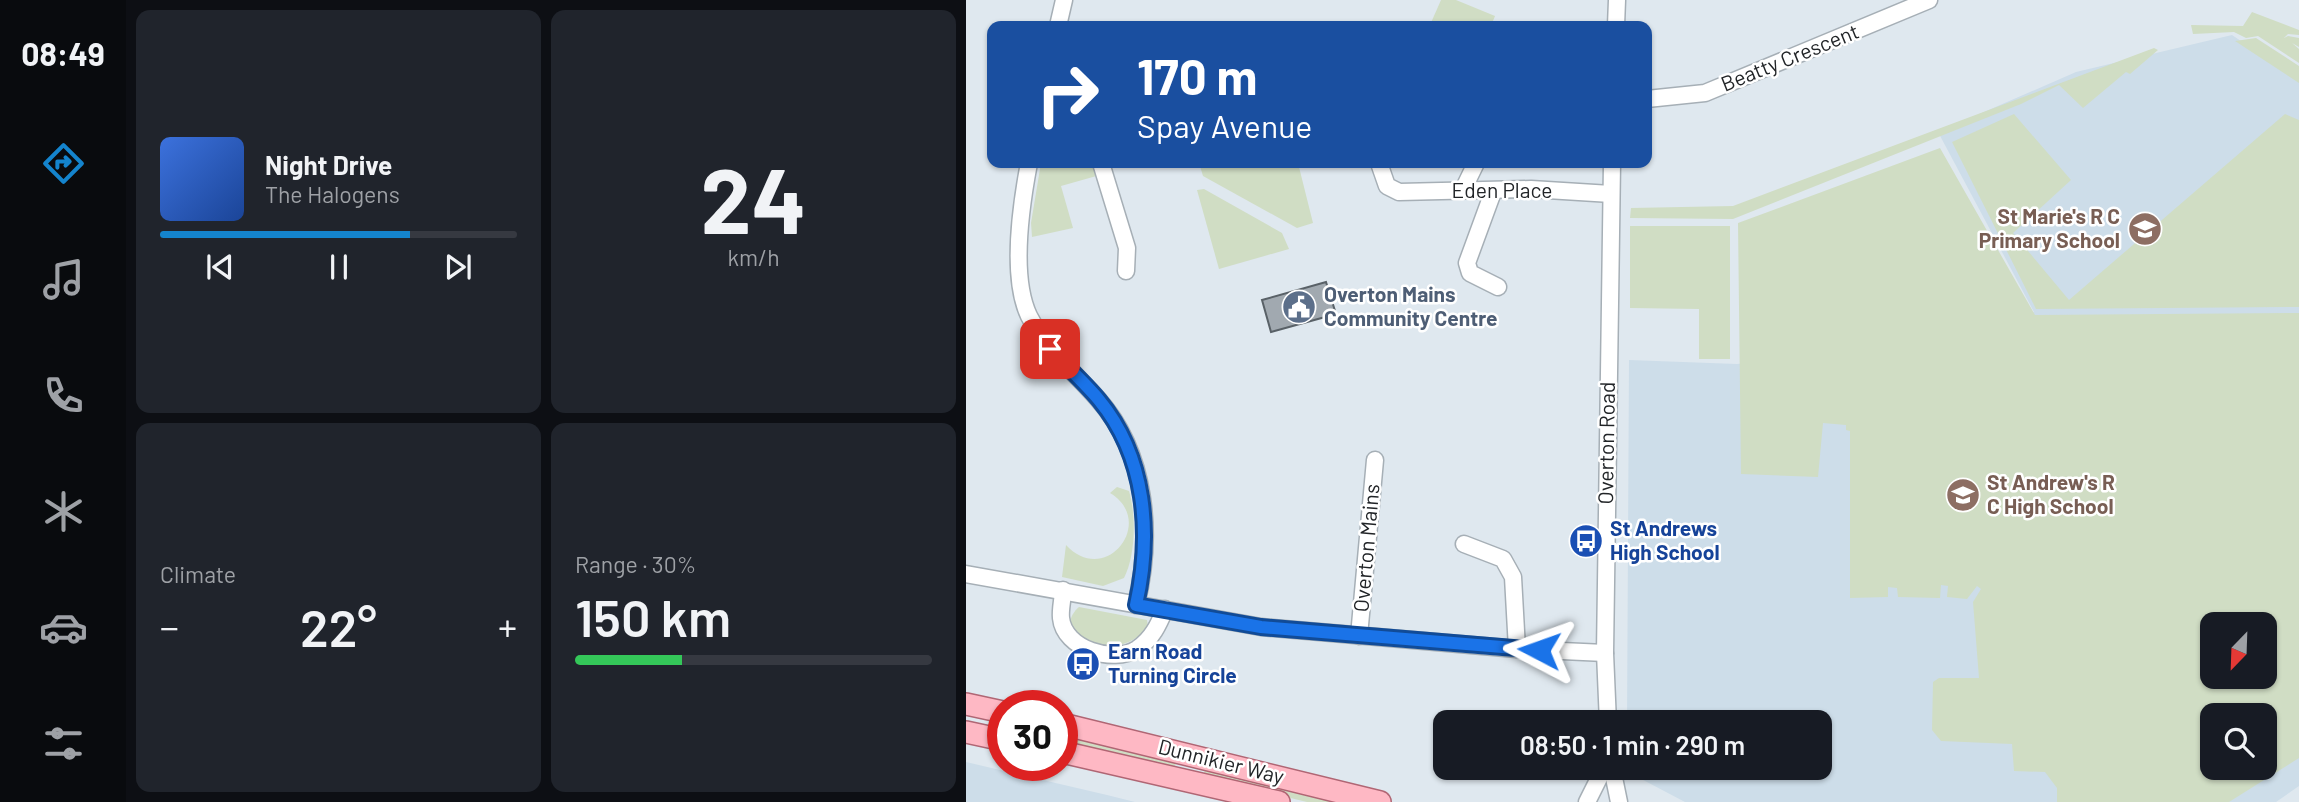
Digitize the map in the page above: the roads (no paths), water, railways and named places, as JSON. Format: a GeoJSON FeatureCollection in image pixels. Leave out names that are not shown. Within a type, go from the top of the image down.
{"type":"FeatureCollection","features":[{"type":"Feature","properties":{"kind":"main road"},"geometry":{"type":"LineString","coordinates":[[966,704],[987,709]]}},
{"type":"Feature","properties":{"kind":"main road","name":"Dunnikier Way"},"geometry":{"type":"LineString","coordinates":[[1078,728],[1380,802]]}},
{"type":"Feature","properties":{"kind":"main road"},"geometry":{"type":"LineString","coordinates":[[966,732],[987,737]]}},
{"type":"Feature","properties":{"kind":"main road","name":"Dunnikier Way"},"geometry":{"type":"LineString","coordinates":[[1078,756],[1279,802]]}},
{"type":"Feature","properties":{"kind":"street"},"geometry":{"type":"LineString","coordinates":[[1059,21],[1064,0]]}},
{"type":"Feature","properties":{"kind":"street"},"geometry":{"type":"LineString","coordinates":[[1616,21],[1617,0]]}},
{"type":"Feature","properties":{"kind":"street","name":"Beatty Crescent"},"geometry":{"type":"LineString","coordinates":[[1652,98],[1705,93],[1928,0]]}},
{"type":"Feature","properties":{"kind":"street"},"geometry":{"type":"LineString","coordinates":[[1028,168],[1023,194],[1019,259],[1028,314],[1050,349],[1099,399],[1126,440],[1138,471],[1143,501],[1143,556],[1136,605]]}},
{"type":"Feature","properties":{"kind":"street"},"geometry":{"type":"LineString","coordinates":[[1102,168],[1126,248],[1126,271]]}},
{"type":"Feature","properties":{"kind":"street","name":"Eden Place"},"geometry":{"type":"LineString","coordinates":[[1380,168],[1382,176],[1393,190],[1493,192],[1531,189],[1611,194]]}},
{"type":"Feature","properties":{"kind":"street"},"geometry":{"type":"LineString","coordinates":[[1463,190],[1474,168]]}},
{"type":"Feature","properties":{"kind":"street","name":"Overton Road"},"geometry":{"type":"LineString","coordinates":[[1607,710],[1605,653],[1612,168]]}},
{"type":"Feature","properties":{"kind":"street"},"geometry":{"type":"LineString","coordinates":[[1493,192],[1467,263],[1470,274],[1498,287]]}},
{"type":"Feature","properties":{"kind":"street","name":"Overton Mains"},"geometry":{"type":"LineString","coordinates":[[1359,636],[1375,460]]}},
{"type":"Feature","properties":{"kind":"street"},"geometry":{"type":"LineString","coordinates":[[1464,544],[1503,559],[1513,577],[1517,649]]}},
{"type":"Feature","properties":{"kind":"street"},"geometry":{"type":"LineString","coordinates":[[966,574],[1249,625],[1517,649],[1605,653]]}},
{"type":"Feature","properties":{"kind":"street"},"geometry":{"type":"LineString","coordinates":[[1063,590],[1061,620],[1069,634],[1076,642],[1101,654],[1117,656],[1136,650],[1151,637],[1165,609]]}},
{"type":"Feature","properties":{"kind":"street"},"geometry":{"type":"LineString","coordinates":[[1587,802],[1598,780]]}},
{"type":"Feature","properties":{"kind":"street"},"geometry":{"type":"LineString","coordinates":[[1614,780],[1619,802]]}},
{"type":"Feature","properties":{"kind":"place","name":"St Marie's R C Primary School"},"geometry":{"type":"Point","coordinates":[2145,229]}},
{"type":"Feature","properties":{"kind":"place","name":"Overton Mains Community Centre"},"geometry":{"type":"Point","coordinates":[1299,307]}},
{"type":"Feature","properties":{"kind":"place","name":"St Andrew's R C High School"},"geometry":{"type":"Point","coordinates":[1963,495]}},
{"type":"Feature","properties":{"kind":"place","name":"St Andrews High School"},"geometry":{"type":"Point","coordinates":[1586,541]}},
{"type":"Feature","properties":{"kind":"place","name":"Earn Road Turning Circle"},"geometry":{"type":"Point","coordinates":[1083,664]}}]}
